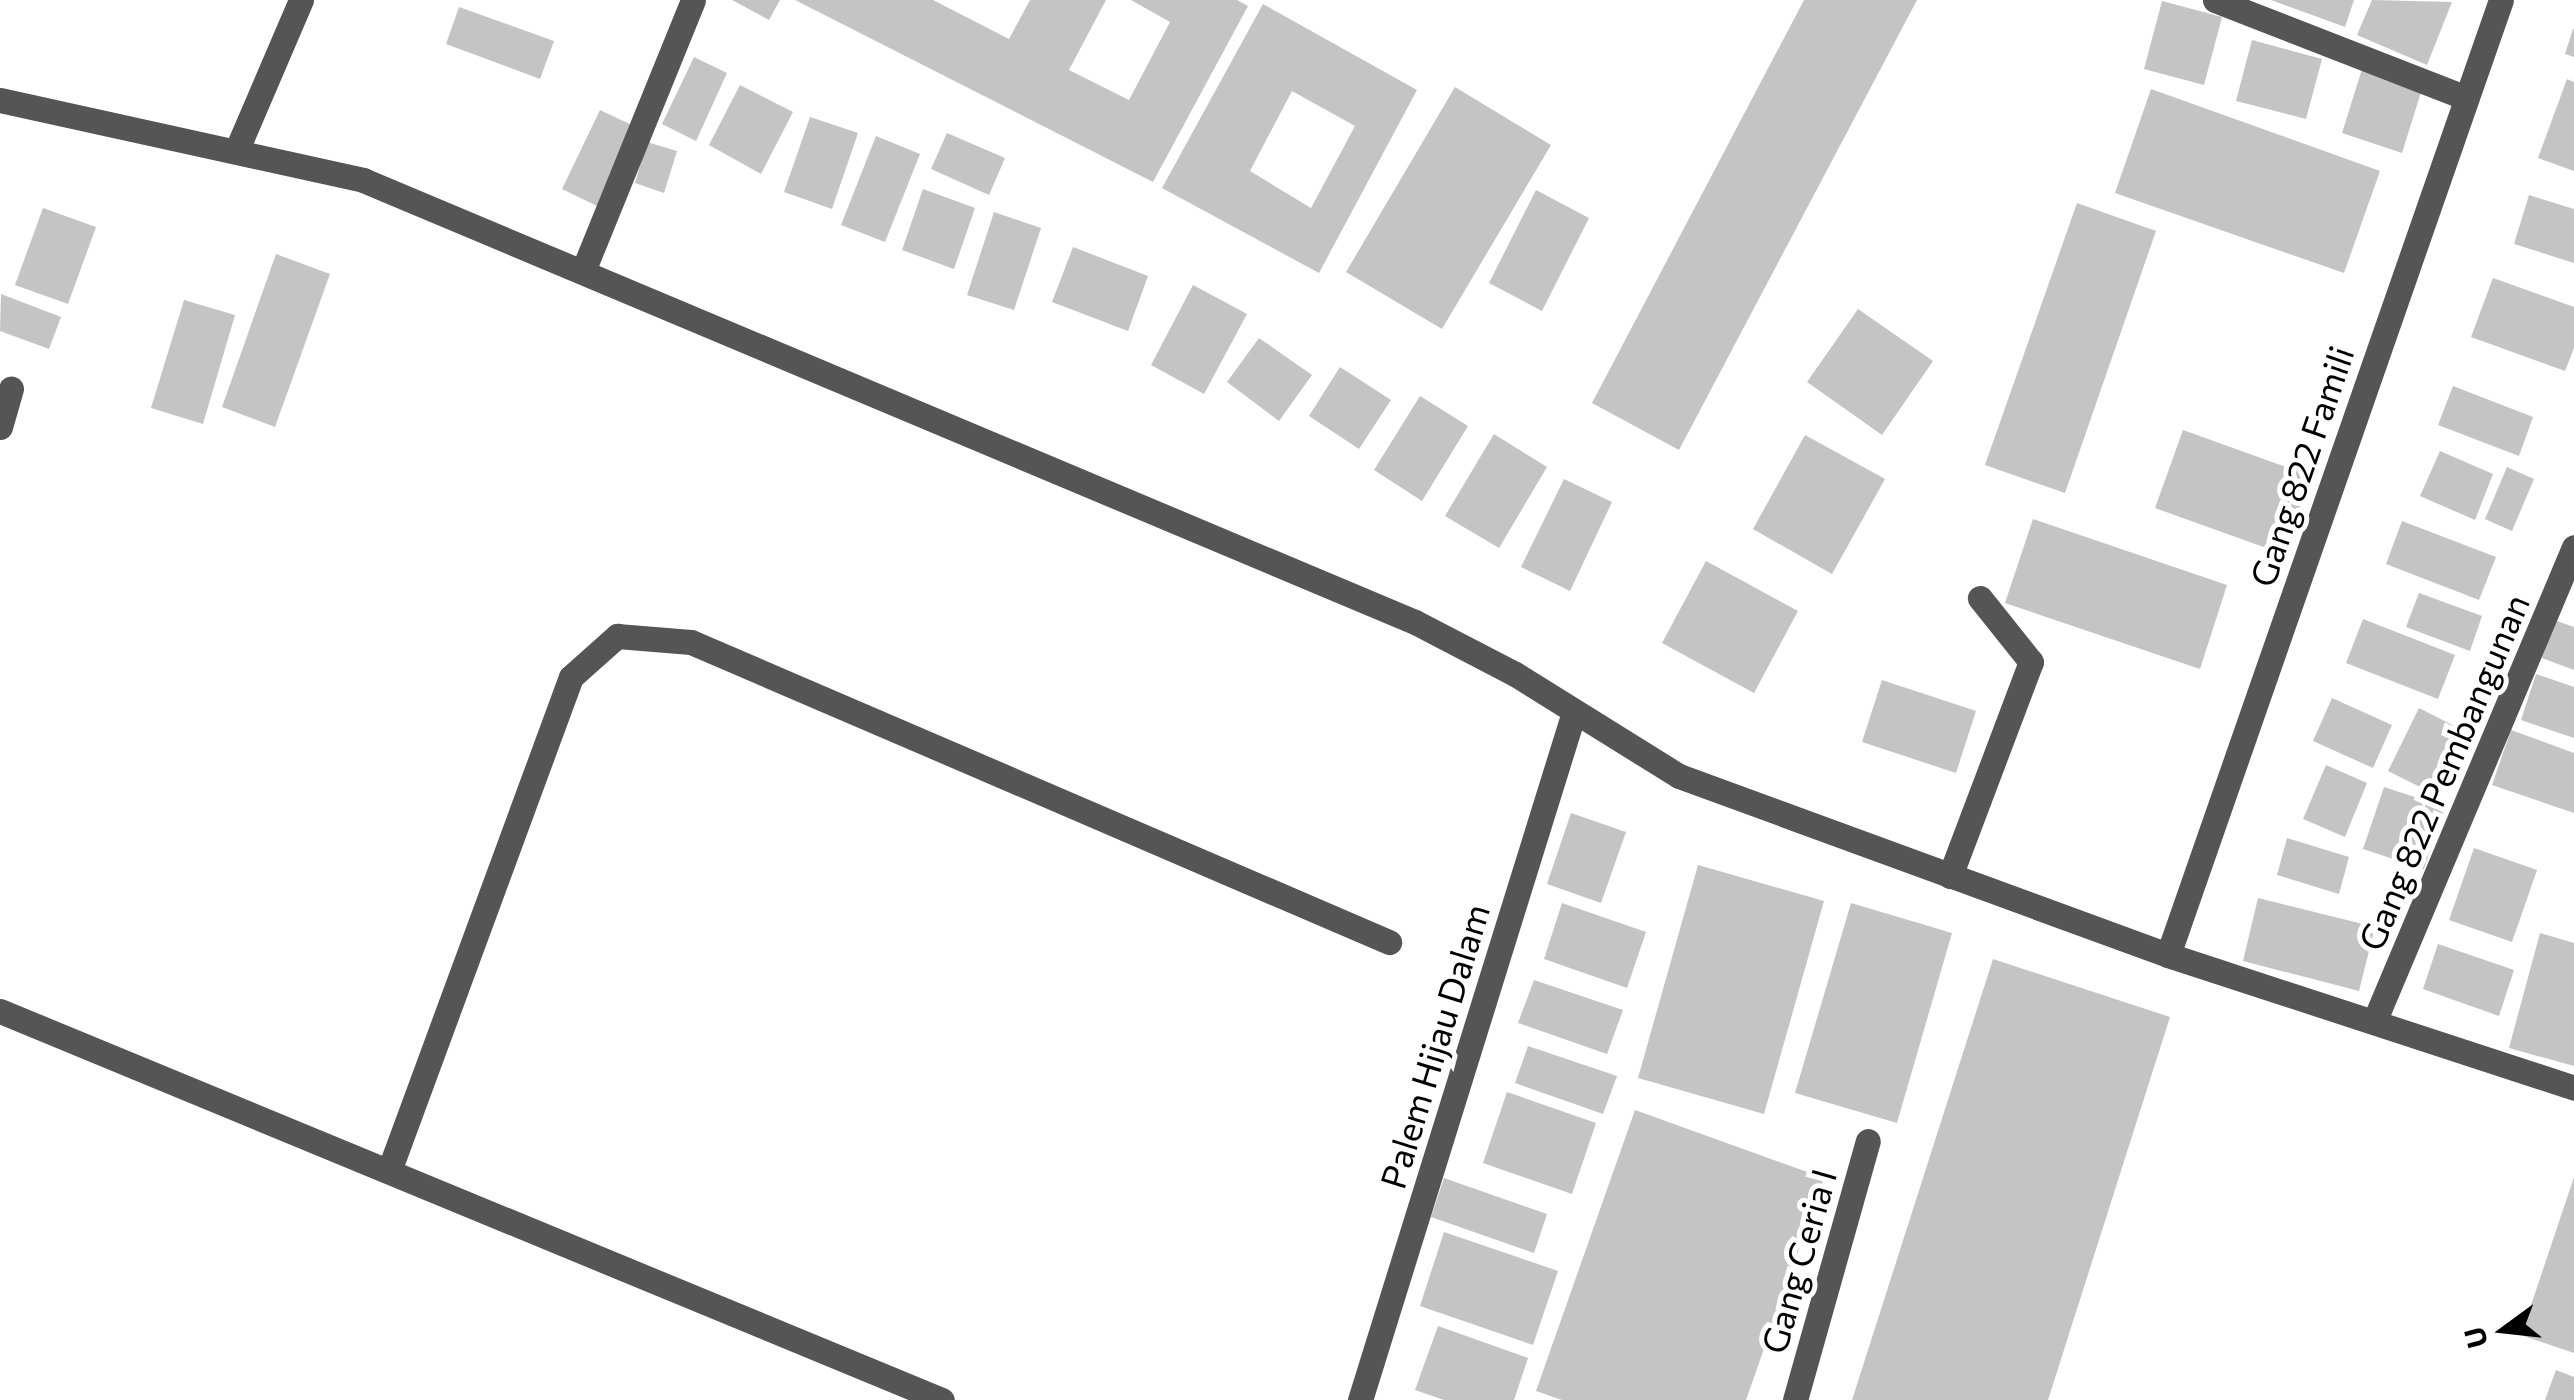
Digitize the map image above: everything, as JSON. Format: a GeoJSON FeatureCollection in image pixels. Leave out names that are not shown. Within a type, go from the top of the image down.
{"type":"FeatureCollection","features":[{"type":"Feature","properties":{"kind":"street"},"geometry":{"type":"LineString","coordinates":[[238,147],[301,0]]}},
{"type":"Feature","properties":{"kind":"street"},"geometry":{"type":"LineString","coordinates":[[583,272],[693,0]]}},
{"type":"Feature","properties":{"kind":"street"},"geometry":{"type":"LineString","coordinates":[[2214,0],[2466,98]]}},
{"type":"Feature","properties":{"kind":"street","name":"Gang 822 Famili"},"geometry":{"type":"LineString","coordinates":[[2168,955],[2501,0]]}},
{"type":"Feature","properties":{"kind":"street"},"geometry":{"type":"LineString","coordinates":[[0,100],[238,147],[363,180],[1415,622],[1679,776],[2168,955],[2574,1088]]}},
{"type":"Feature","properties":{"kind":"street"},"geometry":{"type":"LineString","coordinates":[[0,427],[11,389]]}},
{"type":"Feature","properties":{"kind":"street","name":"Gang 822 Pembangunan"},"geometry":{"type":"LineString","coordinates":[[2374,1022],[2574,547]]}},
{"type":"Feature","properties":{"kind":"street"},"geometry":{"type":"LineString","coordinates":[[1950,876],[2031,662],[1980,598]]}},
{"type":"Feature","properties":{"kind":"street"},"geometry":{"type":"LineString","coordinates":[[389,1171],[572,677],[618,636],[691,642],[1389,942]]}},
{"type":"Feature","properties":{"kind":"street","name":"Palem Hijau Dalam"},"geometry":{"type":"LineString","coordinates":[[1360,1400],[1574,712]]}},
{"type":"Feature","properties":{"kind":"street"},"geometry":{"type":"LineString","coordinates":[[0,1010],[942,1400]]}},
{"type":"Feature","properties":{"kind":"street","name":"Gang Ceria I"},"geometry":{"type":"LineString","coordinates":[[1795,1400],[1868,1140]]}},
{"type":"Feature","properties":{"kind":"building"},"geometry":{"type":"Polygon","coordinates":[[[732,0],[780,0],[769,20],[732,0]]]}},
{"type":"Feature","properties":{"kind":"building"},"geometry":{"type":"Polygon","coordinates":[[[795,0],[933,0],[1009,39],[1030,0],[1106,0],[1069,70],[1129,100],[1170,22],[1131,0],[1237,0],[1248,6],[1153,182],[795,0]]]}},
{"type":"Feature","properties":{"kind":"building"},"geometry":{"type":"Polygon","coordinates":[[[1804,0],[1917,0],[1679,450],[1592,403],[1804,0]]]}},
{"type":"Feature","properties":{"kind":"building"},"geometry":{"type":"Polygon","coordinates":[[[2271,0],[2354,0],[2345,27],[2271,0]]]}},
{"type":"Feature","properties":{"kind":"building"},"geometry":{"type":"Polygon","coordinates":[[[2372,0],[2452,2],[2427,65],[2357,35],[2372,0]]]}},
{"type":"Feature","properties":{"kind":"building"},"geometry":{"type":"Polygon","coordinates":[[[2162,1],[2222,17],[2204,85],[2144,69],[2162,1]]]}},
{"type":"Feature","properties":{"kind":"building"},"geometry":{"type":"Polygon","coordinates":[[[1263,4],[1417,90],[1319,273],[1162,188],[1263,4]],[[1292,91],[1250,171],[1311,208],[1355,126],[1292,91]]]}},
{"type":"Feature","properties":{"kind":"building"},"geometry":{"type":"Polygon","coordinates":[[[459,7],[554,41],[540,79],[446,44],[459,7]]]}},
{"type":"Feature","properties":{"kind":"building"},"geometry":{"type":"Polygon","coordinates":[[[2574,29],[2574,57],[2565,54],[2574,29]]]}},
{"type":"Feature","properties":{"kind":"building"},"geometry":{"type":"Polygon","coordinates":[[[2252,40],[2322,59],[2306,119],[2236,101],[2252,40]]]}},
{"type":"Feature","properties":{"kind":"building"},"geometry":{"type":"Polygon","coordinates":[[[694,57],[727,73],[696,141],[662,124],[694,57]]]}},
{"type":"Feature","properties":{"kind":"building"},"geometry":{"type":"Polygon","coordinates":[[[2362,69],[2422,89],[2402,153],[2342,133],[2362,69]]]}},
{"type":"Feature","properties":{"kind":"building"},"geometry":{"type":"Polygon","coordinates":[[[2567,79],[2574,82],[2574,171],[2538,158],[2567,79]]]}},
{"type":"Feature","properties":{"kind":"building"},"geometry":{"type":"Polygon","coordinates":[[[740,85],[793,112],[761,174],[709,145],[740,85]]]}},
{"type":"Feature","properties":{"kind":"building"},"geometry":{"type":"Polygon","coordinates":[[[1455,87],[1551,145],[1442,329],[1346,272],[1455,87]]]}},
{"type":"Feature","properties":{"kind":"building"},"geometry":{"type":"Polygon","coordinates":[[[2151,89],[2380,171],[2344,273],[2115,193],[2151,89]]]}},
{"type":"Feature","properties":{"kind":"building"},"geometry":{"type":"Polygon","coordinates":[[[600,110],[636,127],[597,206],[562,189],[600,110]]]}},
{"type":"Feature","properties":{"kind":"building"},"geometry":{"type":"Polygon","coordinates":[[[810,117],[858,133],[832,209],[784,192],[810,117]]]}},
{"type":"Feature","properties":{"kind":"building"},"geometry":{"type":"Polygon","coordinates":[[[947,133],[1005,158],[989,195],[931,169],[947,133]]]}},
{"type":"Feature","properties":{"kind":"building"},"geometry":{"type":"Polygon","coordinates":[[[876,136],[920,154],[885,242],[841,225],[876,136]]]}},
{"type":"Feature","properties":{"kind":"building"},"geometry":{"type":"Polygon","coordinates":[[[647,142],[677,151],[664,193],[635,183],[647,142]]]}},
{"type":"Feature","properties":{"kind":"building"},"geometry":{"type":"Polygon","coordinates":[[[923,189],[975,208],[954,269],[902,250],[923,189]]]}},
{"type":"Feature","properties":{"kind":"building"},"geometry":{"type":"Polygon","coordinates":[[[1536,190],[1589,218],[1542,311],[1489,283],[1536,190]]]}},
{"type":"Feature","properties":{"kind":"building"},"geometry":{"type":"Polygon","coordinates":[[[2529,195],[2574,209],[2574,263],[2514,244],[2529,195]]]}},
{"type":"Feature","properties":{"kind":"building"},"geometry":{"type":"Polygon","coordinates":[[[2077,203],[2156,231],[2065,493],[1985,465],[2077,203]]]}},
{"type":"Feature","properties":{"kind":"building"},"geometry":{"type":"Polygon","coordinates":[[[43,208],[96,227],[68,304],[15,285],[43,208]]]}},
{"type":"Feature","properties":{"kind":"building"},"geometry":{"type":"Polygon","coordinates":[[[994,212],[1041,228],[1014,310],[967,295],[994,212]]]}},
{"type":"Feature","properties":{"kind":"building"},"geometry":{"type":"Polygon","coordinates":[[[1073,247],[1148,276],[1128,331],[1052,302],[1073,247]]]}},
{"type":"Feature","properties":{"kind":"building"},"geometry":{"type":"Polygon","coordinates":[[[276,254],[330,274],[275,427],[222,407],[276,254]]]}},
{"type":"Feature","properties":{"kind":"building"},"geometry":{"type":"Polygon","coordinates":[[[2493,278],[2574,307],[2574,348],[2565,371],[2471,337],[2493,278]]]}},
{"type":"Feature","properties":{"kind":"building"},"geometry":{"type":"Polygon","coordinates":[[[1193,285],[1247,314],[1204,394],[1151,365],[1193,285]]]}},
{"type":"Feature","properties":{"kind":"building"},"geometry":{"type":"Polygon","coordinates":[[[1,294],[61,317],[49,349],[0,331],[1,294]]]}},
{"type":"Feature","properties":{"kind":"building"},"geometry":{"type":"Polygon","coordinates":[[[184,300],[235,315],[203,424],[151,408],[184,300]]]}},
{"type":"Feature","properties":{"kind":"building"},"geometry":{"type":"Polygon","coordinates":[[[1858,309],[1933,361],[1882,435],[1807,382],[1858,309]]]}},
{"type":"Feature","properties":{"kind":"building"},"geometry":{"type":"Polygon","coordinates":[[[1259,338],[1312,375],[1279,421],[1227,382],[1259,338]]]}},
{"type":"Feature","properties":{"kind":"building"},"geometry":{"type":"Polygon","coordinates":[[[1340,367],[1391,400],[1359,449],[1309,416],[1340,367]]]}},
{"type":"Feature","properties":{"kind":"building"},"geometry":{"type":"Polygon","coordinates":[[[2453,386],[2533,417],[2519,456],[2438,425],[2453,386]]]}},
{"type":"Feature","properties":{"kind":"building"},"geometry":{"type":"Polygon","coordinates":[[[1420,396],[1468,426],[1422,501],[1374,470],[1420,396]]]}},
{"type":"Feature","properties":{"kind":"building"},"geometry":{"type":"Polygon","coordinates":[[[2183,430],[2311,476],[2283,554],[2155,508],[2183,430]]]}},
{"type":"Feature","properties":{"kind":"building"},"geometry":{"type":"Polygon","coordinates":[[[1494,434],[1547,467],[1499,548],[1445,516],[1494,434]]]}},
{"type":"Feature","properties":{"kind":"building"},"geometry":{"type":"Polygon","coordinates":[[[1805,435],[1885,479],[1832,574],[1753,529],[1805,435]]]}},
{"type":"Feature","properties":{"kind":"building"},"geometry":{"type":"Polygon","coordinates":[[[2440,451],[2493,474],[2475,520],[2420,496],[2440,451]]]}},
{"type":"Feature","properties":{"kind":"building"},"geometry":{"type":"Polygon","coordinates":[[[2507,467],[2534,479],[2512,531],[2485,519],[2507,467]]]}},
{"type":"Feature","properties":{"kind":"building"},"geometry":{"type":"Polygon","coordinates":[[[1564,479],[1612,502],[1570,591],[1521,567],[1564,479]]]}},
{"type":"Feature","properties":{"kind":"building"},"geometry":{"type":"Polygon","coordinates":[[[2033,519],[2227,585],[2200,669],[2005,603],[2033,519]]]}},
{"type":"Feature","properties":{"kind":"building"},"geometry":{"type":"Polygon","coordinates":[[[2402,521],[2496,557],[2479,600],[2386,564],[2402,521]]]}},
{"type":"Feature","properties":{"kind":"building"},"geometry":{"type":"Polygon","coordinates":[[[1706,561],[1798,611],[1754,693],[1662,643],[1706,561]]]}},
{"type":"Feature","properties":{"kind":"building"},"geometry":{"type":"Polygon","coordinates":[[[2419,593],[2482,616],[2470,651],[2406,627],[2419,593]]]}},
{"type":"Feature","properties":{"kind":"building"},"geometry":{"type":"Polygon","coordinates":[[[2363,619],[2455,655],[2438,699],[2346,663],[2363,619]]]}},
{"type":"Feature","properties":{"kind":"building"},"geometry":{"type":"Polygon","coordinates":[[[2554,620],[2574,627],[2574,670],[2542,658],[2554,620]]]}},
{"type":"Feature","properties":{"kind":"building"},"geometry":{"type":"Polygon","coordinates":[[[2536,674],[2574,687],[2574,738],[2521,720],[2536,674]]]}},
{"type":"Feature","properties":{"kind":"building"},"geometry":{"type":"Polygon","coordinates":[[[1882,680],[1976,711],[1956,773],[1862,742],[1882,680]]]}},
{"type":"Feature","properties":{"kind":"building"},"geometry":{"type":"Polygon","coordinates":[[[2332,698],[2392,725],[2373,768],[2313,741],[2332,698]]]}},
{"type":"Feature","properties":{"kind":"building"},"geometry":{"type":"Polygon","coordinates":[[[2419,708],[2466,732],[2436,795],[2388,771],[2419,708]]]}},
{"type":"Feature","properties":{"kind":"building"},"geometry":{"type":"Polygon","coordinates":[[[2511,730],[2574,753],[2574,813],[2492,785],[2511,730]]]}},
{"type":"Feature","properties":{"kind":"building"},"geometry":{"type":"Polygon","coordinates":[[[2326,765],[2367,783],[2345,837],[2303,819],[2326,765]]]}},
{"type":"Feature","properties":{"kind":"building"},"geometry":{"type":"Polygon","coordinates":[[[2384,787],[2445,807],[2424,869],[2363,849],[2384,787]]]}},
{"type":"Feature","properties":{"kind":"building"},"geometry":{"type":"Polygon","coordinates":[[[1571,813],[1626,832],[1601,903],[1547,884],[1571,813]]]}},
{"type":"Feature","properties":{"kind":"building"},"geometry":{"type":"Polygon","coordinates":[[[2287,838],[2349,857],[2339,894],[2277,875],[2287,838]]]}},
{"type":"Feature","properties":{"kind":"building"},"geometry":{"type":"Polygon","coordinates":[[[2474,848],[2537,870],[2512,942],[2449,920],[2474,848]]]}},
{"type":"Feature","properties":{"kind":"building"},"geometry":{"type":"Polygon","coordinates":[[[1698,865],[1824,901],[1764,1114],[1638,1078],[1698,865]]]}},
{"type":"Feature","properties":{"kind":"building"},"geometry":{"type":"Polygon","coordinates":[[[2258,898],[2375,927],[2359,991],[2243,961],[2258,898]]]}},
{"type":"Feature","properties":{"kind":"building"},"geometry":{"type":"Polygon","coordinates":[[[1562,903],[1646,932],[1627,988],[1544,959],[1562,903]]]}},
{"type":"Feature","properties":{"kind":"building"},"geometry":{"type":"Polygon","coordinates":[[[1851,903],[1952,933],[1897,1123],[1795,1093],[1851,903]]]}},
{"type":"Feature","properties":{"kind":"building"},"geometry":{"type":"Polygon","coordinates":[[[2540,933],[2574,943],[2574,1066],[2509,1048],[2540,933]]]}},
{"type":"Feature","properties":{"kind":"building"},"geometry":{"type":"Polygon","coordinates":[[[2438,944],[2514,970],[2499,1016],[2423,989],[2438,944]]]}},
{"type":"Feature","properties":{"kind":"building"},"geometry":{"type":"Polygon","coordinates":[[[1993,959],[2170,1017],[2048,1400],[1852,1400],[1993,959]]]}},
{"type":"Feature","properties":{"kind":"building"},"geometry":{"type":"Polygon","coordinates":[[[1534,980],[1623,1010],[1607,1054],[1518,1023],[1534,980]]]}},
{"type":"Feature","properties":{"kind":"building"},"geometry":{"type":"Polygon","coordinates":[[[1528,1046],[1617,1076],[1603,1114],[1515,1083],[1528,1046]]]}},
{"type":"Feature","properties":{"kind":"building"},"geometry":{"type":"Polygon","coordinates":[[[1507,1092],[1596,1123],[1572,1194],[1483,1163],[1507,1092]]]}},
{"type":"Feature","properties":{"kind":"building"},"geometry":{"type":"Polygon","coordinates":[[[1635,1110],[1824,1178],[1746,1400],[1562,1400],[1536,1391],[1635,1110]]]}},
{"type":"Feature","properties":{"kind":"building"},"geometry":{"type":"Polygon","coordinates":[[[2574,1177],[2574,1353],[2521,1335],[2574,1177]]]}},
{"type":"Feature","properties":{"kind":"building"},"geometry":{"type":"Polygon","coordinates":[[[1444,1178],[1547,1214],[1534,1253],[1431,1217],[1444,1178]]]}},
{"type":"Feature","properties":{"kind":"building"},"geometry":{"type":"Polygon","coordinates":[[[1444,1232],[1558,1271],[1533,1345],[1420,1306],[1444,1232]]]}},
{"type":"Feature","properties":{"kind":"building"},"geometry":{"type":"Polygon","coordinates":[[[1438,1326],[1528,1358],[1514,1400],[1444,1400],[1415,1390],[1438,1326]]]}},
{"type":"Feature","properties":{"kind":"building"},"geometry":{"type":"Polygon","coordinates":[[[2556,1370],[2574,1377],[2574,1400],[2545,1400],[2556,1370]]]}}]}
